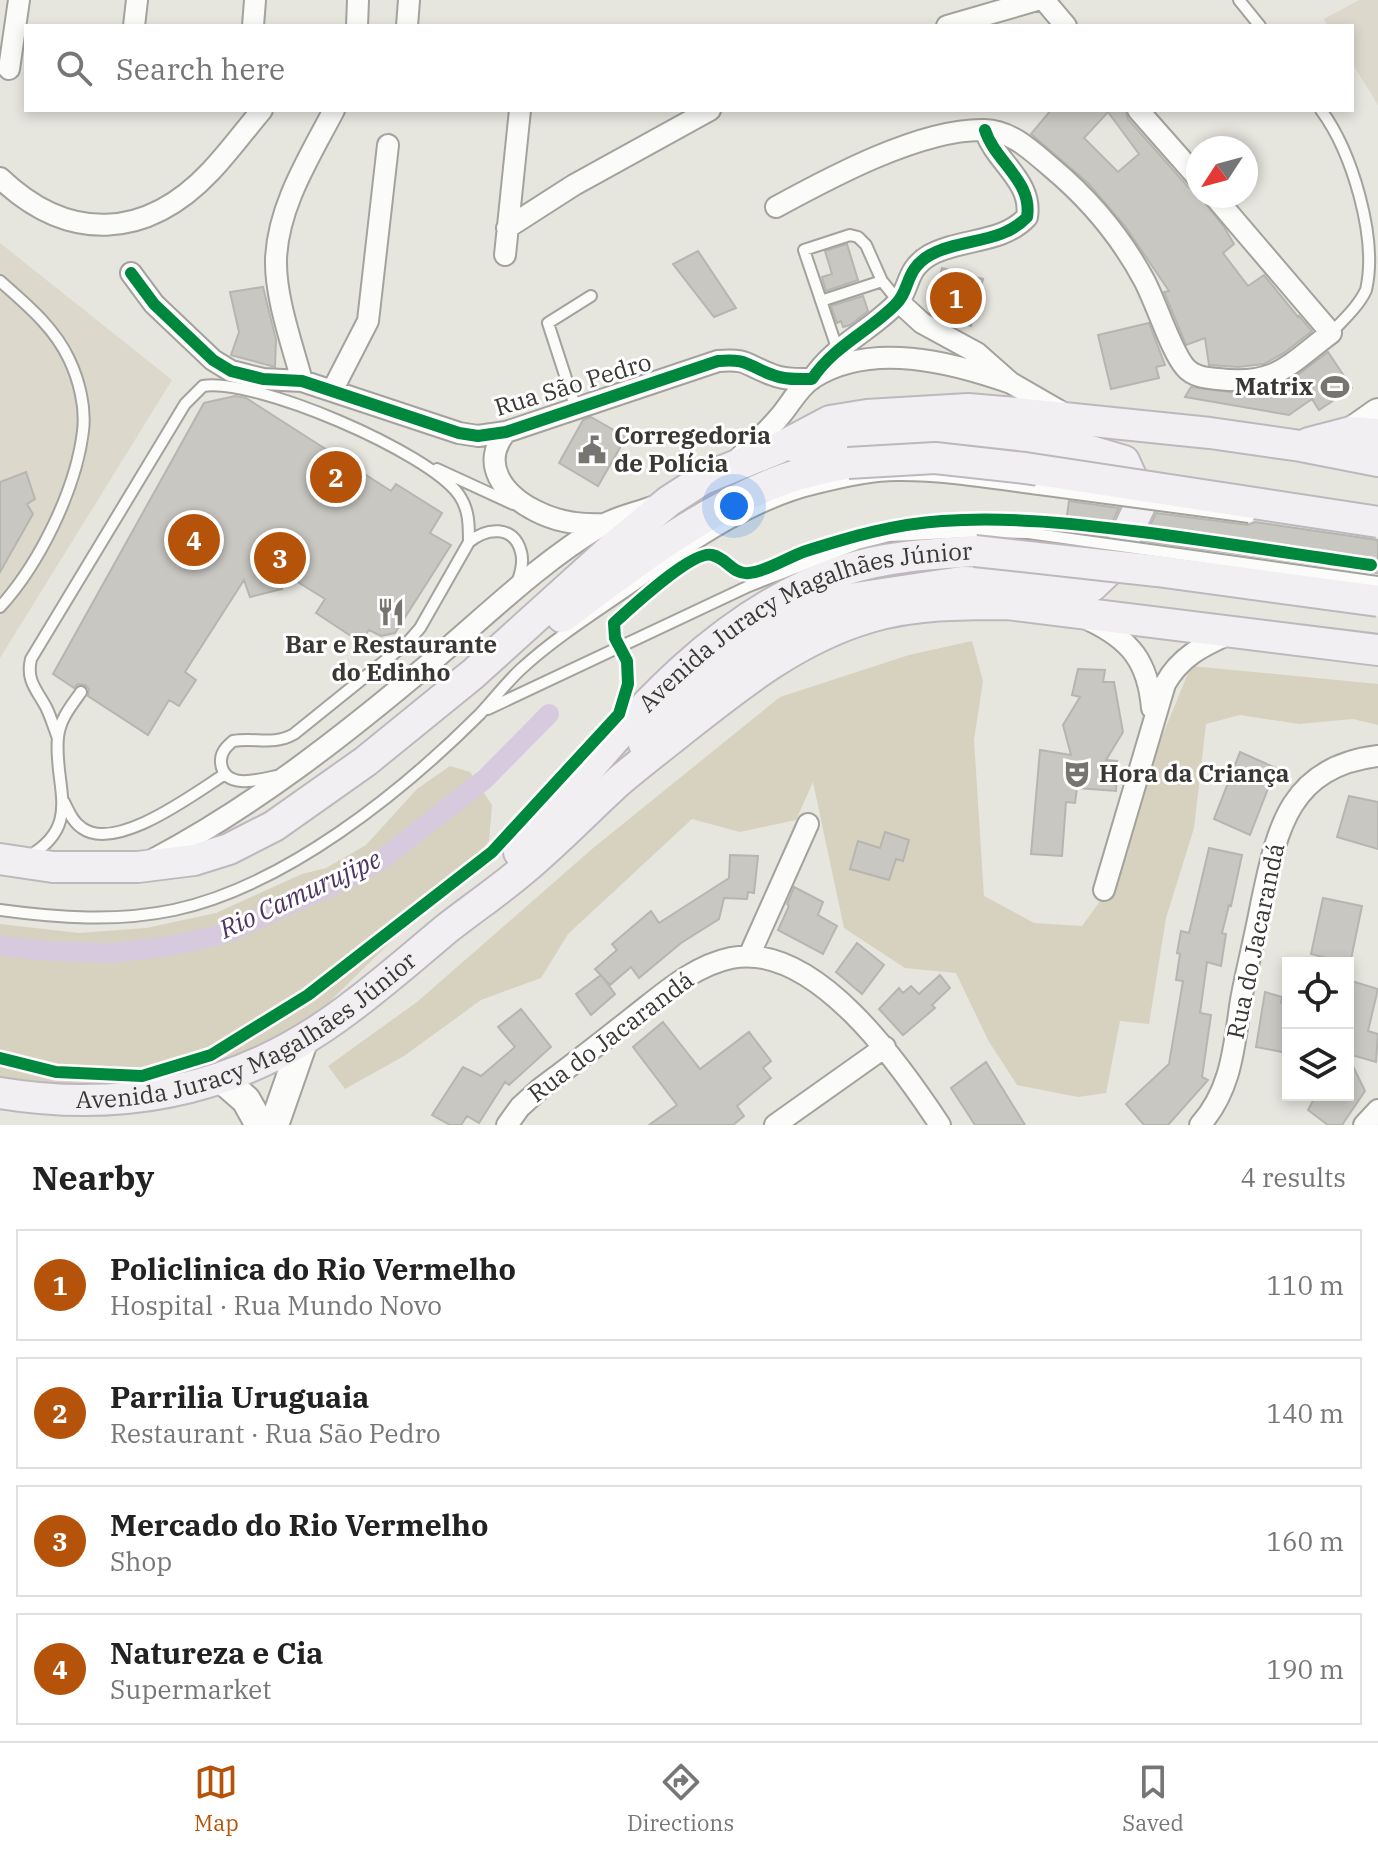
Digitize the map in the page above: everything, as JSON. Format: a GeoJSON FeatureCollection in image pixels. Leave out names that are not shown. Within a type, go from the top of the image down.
{"type":"FeatureCollection","features":[{"type":"Feature","properties":{"kind":"main road"},"geometry":{"type":"LineString","coordinates":[[8,860],[80,868],[138,867],[194,860],[229,849],[274,826],[366,761],[473,674],[669,501],[703,479],[779,448],[830,421],[867,415],[968,409],[1210,433],[1378,461]]}},
{"type":"Feature","properties":{"kind":"main road"},"geometry":{"type":"LineString","coordinates":[[621,780],[658,723],[670,713],[742,654],[836,601],[962,582],[1092,586],[1111,568],[1142,501],[1124,461],[1066,444],[951,433],[779,448]]}},
{"type":"Feature","properties":{"kind":"main road"},"geometry":{"type":"LineString","coordinates":[[1301,446],[1364,433]]}},
{"type":"Feature","properties":{"kind":"main road"},"geometry":{"type":"LineString","coordinates":[[473,674],[541,632],[664,543],[719,508],[786,478],[848,463],[935,458],[1025,468],[1378,522]]}},
{"type":"Feature","properties":{"kind":"main road","name":"Avenida Juracy Magalhães Júnior"},"geometry":{"type":"LineString","coordinates":[[471,909],[564,798],[671,680],[708,646],[754,613],[797,589],[850,569],[921,554],[975,551],[1157,571],[1378,601]]}},
{"type":"Feature","properties":{"kind":"main road","name":"Avenida Juracy Magalhães Júnior"},"geometry":{"type":"LineString","coordinates":[[0,1093],[78,1101],[126,1099],[173,1092],[222,1079],[304,1039],[346,1012],[471,909],[518,875],[621,780],[724,697],[775,660],[822,635],[869,618],[908,609],[959,604],[1007,604],[1378,650]]}},
{"type":"Feature","properties":{"kind":"street"},"geometry":{"type":"LineString","coordinates":[[12,70],[19,0]]}},
{"type":"Feature","properties":{"kind":"street"},"geometry":{"type":"LineString","coordinates":[[134,24],[137,0]]}},
{"type":"Feature","properties":{"kind":"street"},"geometry":{"type":"LineString","coordinates":[[253,24],[255,0]]}},
{"type":"Feature","properties":{"kind":"street"},"geometry":{"type":"LineString","coordinates":[[357,24],[358,0]]}},
{"type":"Feature","properties":{"kind":"street"},"geometry":{"type":"LineString","coordinates":[[407,24],[409,0]]}},
{"type":"Feature","properties":{"kind":"street"},"geometry":{"type":"LineString","coordinates":[[954,24],[1037,0]]}},
{"type":"Feature","properties":{"kind":"street"},"geometry":{"type":"LineString","coordinates":[[1044,0],[1064,24]]}},
{"type":"Feature","properties":{"kind":"street"},"geometry":{"type":"LineString","coordinates":[[0,178],[12,190],[50,215],[79,223],[122,225],[147,216],[192,189],[260,112]]}},
{"type":"Feature","properties":{"kind":"street"},"geometry":{"type":"LineString","coordinates":[[302,381],[279,291],[276,261],[279,232],[289,203],[333,112]]}},
{"type":"Feature","properties":{"kind":"street"},"geometry":{"type":"LineString","coordinates":[[505,255],[520,112]]}},
{"type":"Feature","properties":{"kind":"street"},"geometry":{"type":"LineString","coordinates":[[507,228],[574,185],[706,112]]}},
{"type":"Feature","properties":{"kind":"street"},"geometry":{"type":"LineString","coordinates":[[1140,112],[1186,164]]}},
{"type":"Feature","properties":{"kind":"street"},"geometry":{"type":"LineString","coordinates":[[731,467],[781,415],[823,361],[899,302],[915,267],[930,255],[951,247],[1010,231],[1027,217],[1028,198],[1021,183],[998,156],[985,130]]}},
{"type":"Feature","properties":{"kind":"street"},"geometry":{"type":"LineString","coordinates":[[776,207],[821,182],[907,145],[963,131],[1005,133],[1022,144],[1089,203],[1129,254],[1186,369],[1196,375],[1230,381],[1262,380],[1292,364],[1331,333],[1224,208]]}},
{"type":"Feature","properties":{"kind":"street"},"geometry":{"type":"LineString","coordinates":[[332,391],[368,321],[388,145]]}},
{"type":"Feature","properties":{"kind":"street","name":"Rua São Pedro"},"geometry":{"type":"LineString","coordinates":[[131,273],[154,304],[213,360],[231,371],[263,379],[302,381],[459,433],[478,436],[506,432],[718,361],[735,359],[749,362],[784,379],[812,379]]}},
{"type":"Feature","properties":{"kind":"street"},"geometry":{"type":"LineString","coordinates":[[899,302],[922,323],[977,353],[1011,383]]}},
{"type":"Feature","properties":{"kind":"street"},"geometry":{"type":"LineString","coordinates":[[812,379],[851,363],[889,358],[928,360],[962,366],[1011,383],[1072,418]]}},
{"type":"Feature","properties":{"kind":"street"},"geometry":{"type":"LineString","coordinates":[[761,369],[775,392],[781,415]]}},
{"type":"Feature","properties":{"kind":"street"},"geometry":{"type":"LineString","coordinates":[[1364,433],[1378,413]]}},
{"type":"Feature","properties":{"kind":"street","name":"Rua São Pedro"},"geometry":{"type":"LineString","coordinates":[[506,432],[497,443],[496,470],[501,484],[536,511],[581,525],[603,524]]}},
{"type":"Feature","properties":{"kind":"street"},"geometry":{"type":"LineString","coordinates":[[138,867],[196,837],[294,773],[432,661],[516,586],[603,524],[669,501]]}},
{"type":"Feature","properties":{"kind":"street"},"geometry":{"type":"LineString","coordinates":[[1071,611],[1101,625],[1133,650],[1150,684],[1153,720]]}},
{"type":"Feature","properties":{"kind":"street"},"geometry":{"type":"LineString","coordinates":[[1104,890],[1153,720],[1172,670],[1199,648],[1233,632]]}},
{"type":"Feature","properties":{"kind":"street","name":"Rua do Jacarandá"},"geometry":{"type":"LineString","coordinates":[[1200,1125],[1222,1094],[1231,1071],[1242,996],[1280,827],[1295,800],[1308,785],[1348,762],[1378,756]]}},
{"type":"Feature","properties":{"kind":"street"},"geometry":{"type":"LineString","coordinates":[[808,824],[749,956],[802,974],[823,987],[885,1047],[940,1125]]}},
{"type":"Feature","properties":{"kind":"street","name":"Rua do Jacarandá"},"geometry":{"type":"LineString","coordinates":[[507,1125],[520,1107],[541,1088],[686,977],[730,958],[749,956]]}},
{"type":"Feature","properties":{"kind":"street"},"geometry":{"type":"LineString","coordinates":[[274,1125],[304,1039]]}},
{"type":"Feature","properties":{"kind":"street"},"geometry":{"type":"LineString","coordinates":[[775,1125],[885,1047]]}},
{"type":"Feature","properties":{"kind":"street"},"geometry":{"type":"LineString","coordinates":[[222,1079],[246,1100],[260,1125]]}},
{"type":"Feature","properties":{"kind":"street"},"geometry":{"type":"LineString","coordinates":[[1364,1125],[1378,1110]]}},
{"type":"Feature","properties":{"kind":"lane"},"geometry":{"type":"LineString","coordinates":[[1239,0],[1258,24]]}},
{"type":"Feature","properties":{"kind":"lane"},"geometry":{"type":"LineString","coordinates":[[1322,112],[1348,152],[1372,241],[1366,289],[1355,308],[1331,333]]}},
{"type":"Feature","properties":{"kind":"lane"},"geometry":{"type":"LineString","coordinates":[[837,348],[804,250],[850,235],[858,237],[866,245],[882,281],[899,302]]}},
{"type":"Feature","properties":{"kind":"lane"},"geometry":{"type":"LineString","coordinates":[[0,281],[40,318],[68,357],[77,380],[83,429],[76,464],[54,522],[23,579],[0,607]]}},
{"type":"Feature","properties":{"kind":"lane"},"geometry":{"type":"LineString","coordinates":[[821,301],[882,281]]}},
{"type":"Feature","properties":{"kind":"lane"},"geometry":{"type":"LineString","coordinates":[[576,409],[548,323],[591,296]]}},
{"type":"Feature","properties":{"kind":"lane"},"geometry":{"type":"LineString","coordinates":[[225,774],[150,819],[110,835],[83,830],[72,819],[64,802],[58,738],[44,704],[30,682],[28,671],[31,659],[185,404],[203,386],[227,385],[302,405],[510,503],[536,511]]}},
{"type":"Feature","properties":{"kind":"lane"},"geometry":{"type":"LineString","coordinates":[[424,463],[460,495],[467,510],[469,542]]}},
{"type":"Feature","properties":{"kind":"lane"},"geometry":{"type":"LineString","coordinates":[[0,910],[53,917],[127,917],[175,910],[233,892],[292,862],[374,807],[479,714],[521,669],[595,613],[689,548],[779,500],[816,488],[898,475],[979,481],[1268,519]]}},
{"type":"Feature","properties":{"kind":"lane"},"geometry":{"type":"LineString","coordinates":[[1296,522],[1378,531]]}},
{"type":"Feature","properties":{"kind":"lane"},"geometry":{"type":"LineString","coordinates":[[294,773],[243,782],[233,780],[225,774],[221,755],[233,741],[274,742],[294,734],[407,643],[420,628],[469,542],[488,530],[508,534],[517,542],[522,554],[516,586]]}},
{"type":"Feature","properties":{"kind":"lane"},"geometry":{"type":"LineString","coordinates":[[479,714],[749,586],[857,544],[890,536],[1028,533],[1378,582]]}},
{"type":"Feature","properties":{"kind":"lane"},"geometry":{"type":"LineString","coordinates":[[58,738],[62,721],[81,692]]}},
{"type":"Feature","properties":{"kind":"lane"},"geometry":{"type":"LineString","coordinates":[[8,860],[32,854],[54,837],[64,802]]}},
{"type":"Feature","properties":{"kind":"shaded area"},"geometry":{"type":"Polygon","coordinates":[[[1359,0],[1378,0],[1378,105],[1354,66],[1354,24],[1327,24],[1324,19],[1359,0]]]}},
{"type":"Feature","properties":{"kind":"shaded area"},"geometry":{"type":"Polygon","coordinates":[[[0,243],[172,380],[0,658],[0,243]]]}},
{"type":"Feature","properties":{"kind":"shaded area"},"geometry":{"type":"Polygon","coordinates":[[[972,641],[983,681],[974,740],[984,896],[1034,923],[1082,926],[1108,890],[1156,751],[1191,666],[1378,684],[1378,725],[1353,719],[1299,724],[1240,715],[1206,724],[1194,828],[1166,918],[1149,1024],[1120,1021],[1106,1093],[1078,1097],[1017,1085],[988,1040],[956,973],[905,968],[844,928],[813,782],[796,820],[740,832],[692,819],[568,934],[541,978],[481,1000],[404,1056],[345,1089],[328,1066],[417,1002],[592,849],[780,697],[909,655],[972,641]]]}},
{"type":"Feature","properties":{"kind":"shaded area"},"geometry":{"type":"Polygon","coordinates":[[[450,766],[470,772],[492,805],[489,841],[468,866],[316,1015],[211,1076],[128,1094],[0,1089],[0,924],[79,933],[146,928],[216,913],[302,874],[326,868],[366,845],[417,789],[450,766]]]}},
{"type":"Feature","properties":{"kind":"building"},"geometry":{"type":"Polygon","coordinates":[[[1049,112],[1108,112],[1126,112],[1128,119],[1186,185],[1186,208],[1209,208],[1224,227],[1234,244],[1223,253],[1248,286],[1264,275],[1312,331],[1264,364],[1238,367],[1209,365],[1205,338],[1186,345],[1164,292],[1169,291],[1125,226],[1088,183],[1031,134],[1049,112]],[[1108,112],[1084,138],[1118,172],[1139,154],[1108,112]]]}},
{"type":"Feature","properties":{"kind":"building"},"geometry":{"type":"Polygon","coordinates":[[[847,244],[858,280],[826,291],[822,277],[832,274],[825,251],[847,244]]]}},
{"type":"Feature","properties":{"kind":"building"},"geometry":{"type":"Polygon","coordinates":[[[698,251],[736,308],[714,317],[673,264],[698,251]]]}},
{"type":"Feature","properties":{"kind":"building"},"geometry":{"type":"Polygon","coordinates":[[[942,268],[983,279],[971,326],[930,313],[942,268]]]}},
{"type":"Feature","properties":{"kind":"building"},"geometry":{"type":"Polygon","coordinates":[[[263,287],[276,340],[275,367],[231,355],[239,332],[230,292],[263,287]]]}},
{"type":"Feature","properties":{"kind":"building"},"geometry":{"type":"Polygon","coordinates":[[[863,296],[868,311],[850,325],[843,327],[841,321],[837,323],[831,306],[863,296]]]}},
{"type":"Feature","properties":{"kind":"building"},"geometry":{"type":"Polygon","coordinates":[[[1149,323],[1165,365],[1156,367],[1159,378],[1111,389],[1098,335],[1149,323]]]}},
{"type":"Feature","properties":{"kind":"building"},"geometry":{"type":"Polygon","coordinates":[[[1328,352],[1352,388],[1319,410],[1312,399],[1289,415],[1185,397],[1191,387],[1237,393],[1271,389],[1299,374],[1328,352]]]}},
{"type":"Feature","properties":{"kind":"building"},"geometry":{"type":"Polygon","coordinates":[[[235,396],[246,398],[391,491],[396,484],[442,513],[430,533],[451,545],[395,633],[381,636],[369,630],[360,642],[316,613],[325,599],[280,571],[282,589],[250,597],[244,580],[185,672],[196,680],[179,706],[169,700],[148,735],[88,696],[89,689],[85,685],[78,684],[74,688],[53,674],[204,403],[235,396]]]}},
{"type":"Feature","properties":{"kind":"building","name":"Corregedoria de Polícia"},"geometry":{"type":"Polygon","coordinates":[[[591,417],[626,437],[598,486],[559,463],[583,420],[591,417]]]}},
{"type":"Feature","properties":{"kind":"building"},"geometry":{"type":"Polygon","coordinates":[[[26,472],[35,499],[27,504],[33,514],[0,572],[0,482],[26,472]]]}},
{"type":"Feature","properties":{"kind":"building"},"geometry":{"type":"Polygon","coordinates":[[[1069,501],[1119,508],[1106,536],[1065,530],[1069,501]]]}},
{"type":"Feature","properties":{"kind":"building"},"geometry":{"type":"Polygon","coordinates":[[[1156,513],[1248,525],[1255,522],[1378,540],[1378,573],[1143,541],[1156,513]]]}},
{"type":"Feature","properties":{"kind":"building","name":"Hora da Criança"},"geometry":{"type":"Polygon","coordinates":[[[1078,669],[1105,670],[1103,682],[1114,682],[1123,732],[1106,760],[1117,761],[1116,791],[1077,788],[1075,803],[1066,802],[1062,856],[1031,854],[1040,750],[1071,755],[1063,725],[1080,697],[1072,695],[1078,669]]]}},
{"type":"Feature","properties":{"kind":"building"},"geometry":{"type":"Polygon","coordinates":[[[1240,752],[1276,768],[1250,835],[1214,819],[1240,752]]]}},
{"type":"Feature","properties":{"kind":"building"},"geometry":{"type":"Polygon","coordinates":[[[1349,796],[1378,802],[1378,849],[1337,837],[1349,796]]]}},
{"type":"Feature","properties":{"kind":"building"},"geometry":{"type":"Polygon","coordinates":[[[885,832],[909,840],[903,861],[896,859],[889,880],[850,869],[858,841],[880,848],[885,832]]]}},
{"type":"Feature","properties":{"kind":"building"},"geometry":{"type":"Polygon","coordinates":[[[1209,848],[1242,855],[1222,933],[1226,934],[1221,966],[1207,962],[1200,1013],[1211,1015],[1202,1077],[1208,1080],[1168,1125],[1144,1125],[1126,1104],[1169,1064],[1183,981],[1176,980],[1181,931],[1189,933],[1209,848]]]}},
{"type":"Feature","properties":{"kind":"building"},"geometry":{"type":"Polygon","coordinates":[[[730,855],[758,856],[754,893],[748,892],[747,899],[724,898],[719,919],[681,943],[639,978],[631,967],[610,985],[595,969],[617,950],[612,944],[651,911],[659,923],[729,878],[730,855]]]}},
{"type":"Feature","properties":{"kind":"building"},"geometry":{"type":"Polygon","coordinates":[[[794,887],[823,902],[818,915],[837,926],[823,954],[778,930],[794,887]]]}},
{"type":"Feature","properties":{"kind":"building"},"geometry":{"type":"Polygon","coordinates":[[[1323,898],[1362,906],[1351,957],[1311,954],[1323,898]]]}},
{"type":"Feature","properties":{"kind":"building"},"geometry":{"type":"Polygon","coordinates":[[[857,943],[884,965],[862,994],[836,972],[857,943]]]}},
{"type":"Feature","properties":{"kind":"building"},"geometry":{"type":"Polygon","coordinates":[[[601,975],[615,994],[591,1015],[576,994],[601,975]]]}},
{"type":"Feature","properties":{"kind":"building"},"geometry":{"type":"Polygon","coordinates":[[[940,975],[950,988],[932,1005],[935,1008],[903,1035],[879,1009],[899,988],[903,993],[911,986],[919,994],[940,975]]]}},
{"type":"Feature","properties":{"kind":"building"},"geometry":{"type":"Polygon","coordinates":[[[1354,982],[1378,989],[1368,1031],[1378,1034],[1376,1062],[1354,1056],[1354,982]]]}},
{"type":"Feature","properties":{"kind":"building"},"geometry":{"type":"Polygon","coordinates":[[[1265,992],[1282,997],[1282,1052],[1256,1047],[1265,992]]]}},
{"type":"Feature","properties":{"kind":"building"},"geometry":{"type":"Polygon","coordinates":[[[521,1009],[551,1047],[509,1085],[505,1082],[479,1123],[467,1116],[461,1125],[450,1125],[432,1115],[463,1067],[481,1076],[515,1047],[498,1027],[521,1009]]]}},
{"type":"Feature","properties":{"kind":"building"},"geometry":{"type":"Polygon","coordinates":[[[663,1022],[700,1069],[749,1032],[771,1061],[763,1068],[771,1078],[737,1106],[744,1116],[733,1125],[649,1125],[677,1105],[633,1047],[663,1022]]]}},
{"type":"Feature","properties":{"kind":"building"},"geometry":{"type":"Polygon","coordinates":[[[986,1062],[1025,1125],[975,1125],[951,1088],[986,1062]]]}},
{"type":"Feature","properties":{"kind":"building"},"geometry":{"type":"Polygon","coordinates":[[[1354,1068],[1365,1091],[1342,1125],[1328,1125],[1308,1110],[1313,1101],[1354,1101],[1354,1068]]]}},
{"type":"Feature","properties":{"kind":"waterway","name":"Rio Camurujipe"},"geometry":{"type":"LineString","coordinates":[[0,946],[112,953],[171,946],[225,934],[351,877],[381,860],[485,779],[549,714]]}},
{"type":"Feature","properties":{"kind":"cycle path"},"geometry":{"type":"LineString","coordinates":[[131,273],[154,304],[213,360],[231,371],[263,379],[302,381],[459,433],[478,436],[506,432],[718,361],[742,362],[782,378],[812,379],[830,357],[895,305],[922,261],[942,250],[1006,232],[1027,217],[1027,204],[1019,182],[985,130]]}},
{"type":"Feature","properties":{"kind":"cycle path"},"geometry":{"type":"LineString","coordinates":[[0,1058],[56,1072],[142,1076],[211,1055],[308,995],[492,852],[619,714],[628,684],[627,661],[615,638],[614,623],[676,571],[703,556],[712,555],[743,573],[749,573],[806,551],[890,528],[942,521],[992,519],[1142,532],[1371,565]]}},
{"type":"Feature","properties":{"kind":"place","name":"Policlinica do Rio Vermelho"},"geometry":{"type":"Point","coordinates":[956,298]}},
{"type":"Feature","properties":{"kind":"place","name":"Matrix"},"geometry":{"type":"Point","coordinates":[1335,387]}},
{"type":"Feature","properties":{"kind":"place","name":"Corregedoria de Polícia"},"geometry":{"type":"Point","coordinates":[592,450]}},
{"type":"Feature","properties":{"kind":"place","name":"Parrilia Uruguaia"},"geometry":{"type":"Point","coordinates":[336,477]}},
{"type":"Feature","properties":{"kind":"place","name":"Natureza e Cia"},"geometry":{"type":"Point","coordinates":[194,540]}},
{"type":"Feature","properties":{"kind":"place","name":"Mercado do Rio Vermelho"},"geometry":{"type":"Point","coordinates":[280,558]}},
{"type":"Feature","properties":{"kind":"place","name":"Bar e Restaurante do Edinho"},"geometry":{"type":"Point","coordinates":[391,612]}},
{"type":"Feature","properties":{"kind":"place","name":"Hora da Criança"},"geometry":{"type":"Point","coordinates":[1077,774]}}]}
